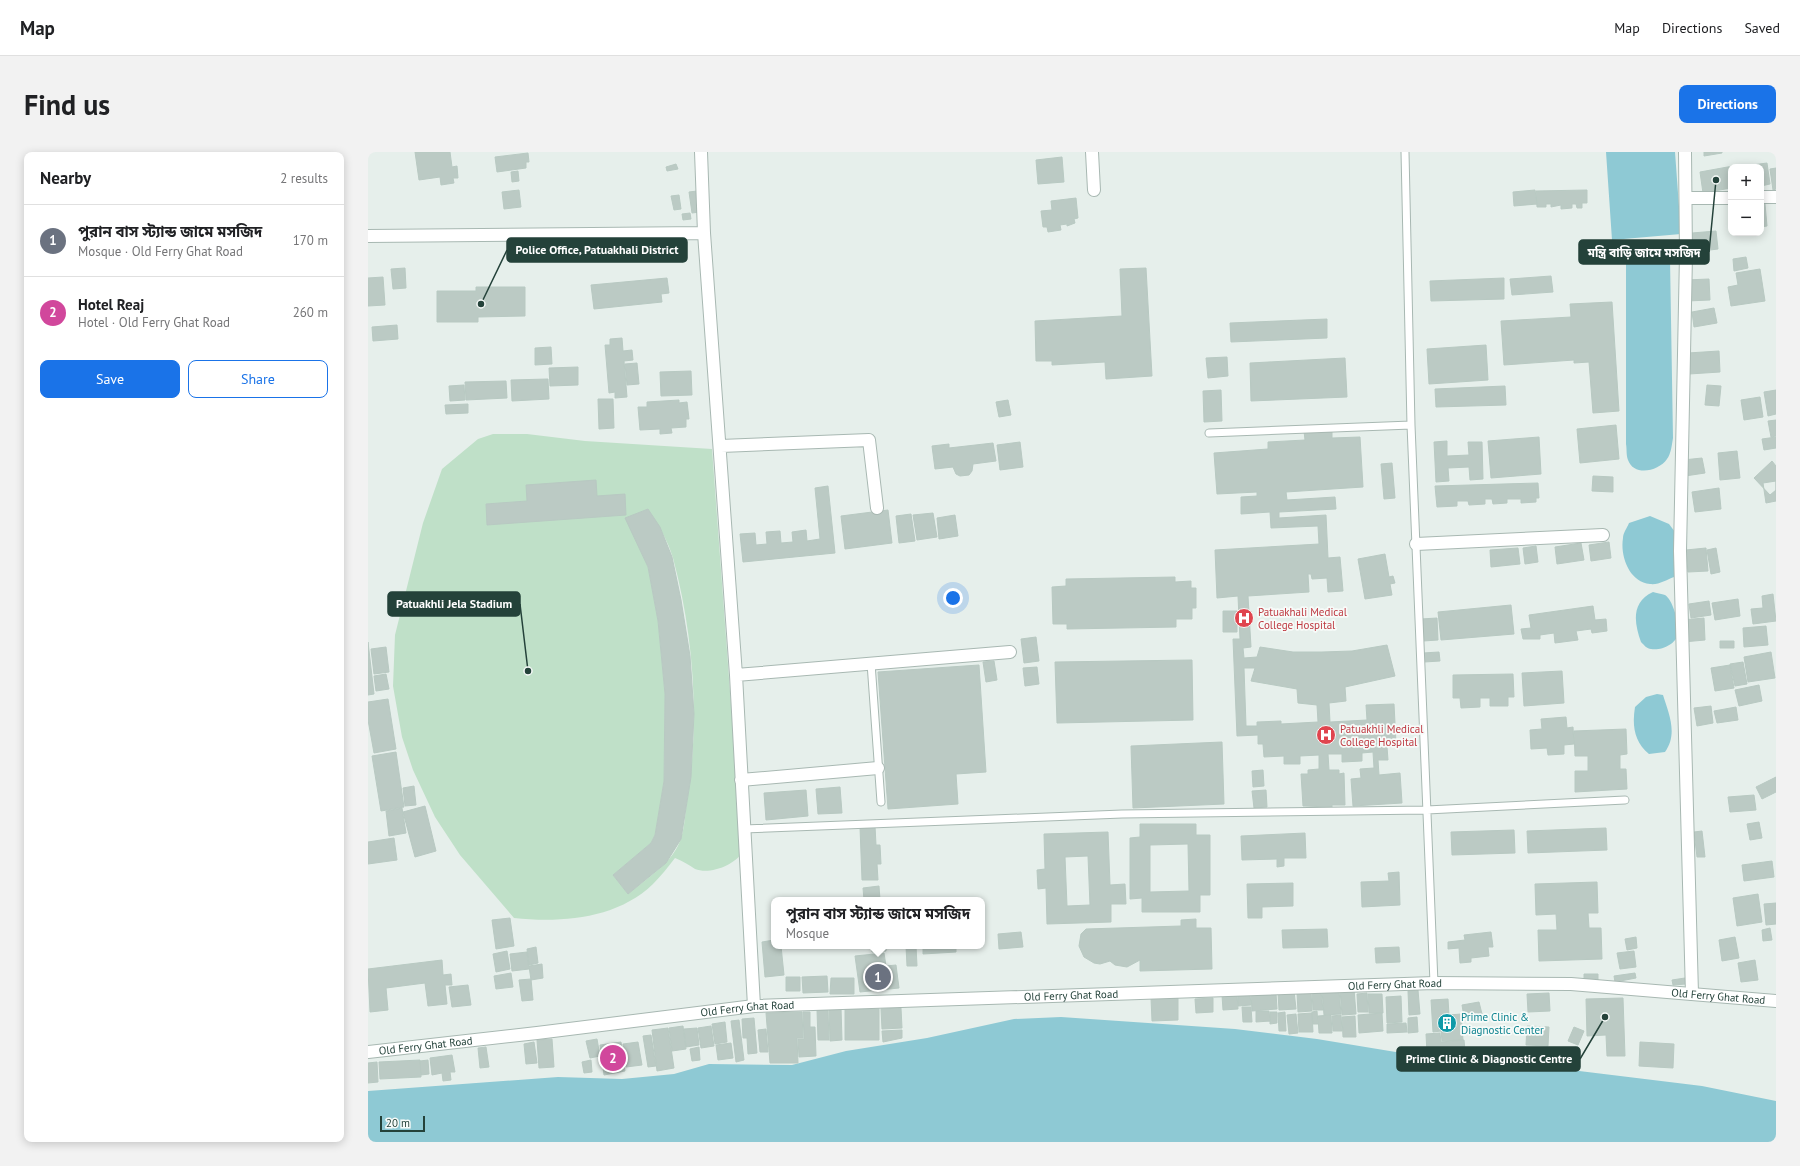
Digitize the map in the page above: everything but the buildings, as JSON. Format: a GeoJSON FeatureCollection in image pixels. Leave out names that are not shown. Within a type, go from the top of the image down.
{"type":"FeatureCollection","features":[{"type":"Feature","properties":{"kind":"street"},"geometry":{"type":"LineString","coordinates":[[701,152],[704,233],[721,446],[736,675],[754,1006]]}},
{"type":"Feature","properties":{"kind":"street"},"geometry":{"type":"LineString","coordinates":[[1092,152],[1094,190]]}},
{"type":"Feature","properties":{"kind":"street"},"geometry":{"type":"LineString","coordinates":[[1685,152],[1686,255],[1680,551],[1692,994]]}},
{"type":"Feature","properties":{"kind":"street"},"geometry":{"type":"LineString","coordinates":[[1764,197],[1776,197]]}},
{"type":"Feature","properties":{"kind":"street"},"geometry":{"type":"LineString","coordinates":[[1686,198],[1728,198]]}},
{"type":"Feature","properties":{"kind":"street"},"geometry":{"type":"LineString","coordinates":[[368,236],[704,233]]}},
{"type":"Feature","properties":{"kind":"street"},"geometry":{"type":"LineString","coordinates":[[721,446],[869,440],[877,508]]}},
{"type":"Feature","properties":{"kind":"street"},"geometry":{"type":"LineString","coordinates":[[1416,544],[1603,535]]}},
{"type":"Feature","properties":{"kind":"street"},"geometry":{"type":"LineString","coordinates":[[736,675],[1010,652]]}},
{"type":"Feature","properties":{"kind":"street"},"geometry":{"type":"LineString","coordinates":[[741,780],[878,768]]}},
{"type":"Feature","properties":{"kind":"street","name":"Old Ferry Ghat Road"},"geometry":{"type":"LineString","coordinates":[[368,1052],[754,1006],[1434,983],[1571,984],[1776,1001]]}},
{"type":"Feature","properties":{"kind":"lane"},"geometry":{"type":"LineString","coordinates":[[1405,152],[1411,425],[1434,983]]}},
{"type":"Feature","properties":{"kind":"lane"},"geometry":{"type":"LineString","coordinates":[[1209,433],[1411,425]]}},
{"type":"Feature","properties":{"kind":"lane"},"geometry":{"type":"LineString","coordinates":[[871,663],[881,802]]}},
{"type":"Feature","properties":{"kind":"lane"},"geometry":{"type":"LineString","coordinates":[[744,829],[1122,814],[1427,810],[1625,800]]}},
{"type":"Feature","properties":{"kind":"green space"},"geometry":{"type":"Polygon","coordinates":[[[493,434],[527,434],[585,441],[712,449],[742,853],[728,865],[714,870],[701,871],[675,858],[653,884],[639,896],[623,905],[588,916],[569,919],[550,920],[514,918],[460,855],[435,817],[413,770],[402,737],[393,686],[395,635],[423,523],[442,469],[478,439],[493,434]],[[648,509],[626,518],[648,567],[658,621],[665,694],[664,781],[655,835],[651,843],[613,875],[628,894],[666,862],[677,847],[681,838],[691,772],[693,741],[693,679],[686,618],[671,552],[648,509]]]}},
{"type":"Feature","properties":{"kind":"water"},"geometry":{"type":"Polygon","coordinates":[[[1606,152],[1675,152],[1681,234],[1612,240],[1606,152]]]}},
{"type":"Feature","properties":{"kind":"water"},"geometry":{"type":"Polygon","coordinates":[[[1630,251],[1644,252],[1670,259],[1673,438],[1667,459],[1658,467],[1647,470],[1636,469],[1631,465],[1628,460],[1626,444],[1626,263],[1630,251]]]}},
{"type":"Feature","properties":{"kind":"water"},"geometry":{"type":"Polygon","coordinates":[[[1650,516],[1669,524],[1675,532],[1674,577],[1653,584],[1643,582],[1631,573],[1625,560],[1622,545],[1624,534],[1629,523],[1650,516]]]}},
{"type":"Feature","properties":{"kind":"water"},"geometry":{"type":"Polygon","coordinates":[[[1653,592],[1665,595],[1671,602],[1675,612],[1678,629],[1675,640],[1668,646],[1659,649],[1648,648],[1641,642],[1636,620],[1636,614],[1641,601],[1653,592]]]}},
{"type":"Feature","properties":{"kind":"water"},"geometry":{"type":"Polygon","coordinates":[[[1657,694],[1663,695],[1668,709],[1672,731],[1669,745],[1665,752],[1649,754],[1640,744],[1635,733],[1635,707],[1646,697],[1657,694]]]}},
{"type":"Feature","properties":{"kind":"water"},"geometry":{"type":"Polygon","coordinates":[[[1061,1017],[1235,1029],[1317,1039],[1426,1057],[1513,1063],[1702,1086],[1776,1101],[1776,1142],[368,1142],[368,1091],[558,1077],[622,1079],[674,1074],[709,1064],[792,1065],[846,1051],[927,1038],[1014,1019],[1061,1017]]]}},
{"type":"Feature","properties":{"kind":"place","name":"মন্ত্রি বাড়ি জামে মসজিদ"},"geometry":{"type":"Point","coordinates":[1716,180]}},
{"type":"Feature","properties":{"kind":"place","name":"Police Office, Patuakhali District"},"geometry":{"type":"Point","coordinates":[481,304]}},
{"type":"Feature","properties":{"kind":"place","name":"Patuakhali Medical College Hospital"},"geometry":{"type":"Point","coordinates":[1244,618]}},
{"type":"Feature","properties":{"kind":"place","name":"Patuakhli Jela Stadium"},"geometry":{"type":"Point","coordinates":[528,671]}},
{"type":"Feature","properties":{"kind":"place","name":"Patuakhli Medical College Hospital"},"geometry":{"type":"Point","coordinates":[1326,735]}},
{"type":"Feature","properties":{"kind":"place","name":"পুরান বাস স্ট্যান্ড জামে মসজিদ"},"geometry":{"type":"Point","coordinates":[878,977]}},
{"type":"Feature","properties":{"kind":"place","name":"Prime Clinic & Diagnostic Centre"},"geometry":{"type":"Point","coordinates":[1605,1017]}},
{"type":"Feature","properties":{"kind":"place","name":"Prime Clinic & Diagnostic Center"},"geometry":{"type":"Point","coordinates":[1447,1023]}},
{"type":"Feature","properties":{"kind":"place","name":"Hotel Reaj"},"geometry":{"type":"Point","coordinates":[613,1058]}}]}
